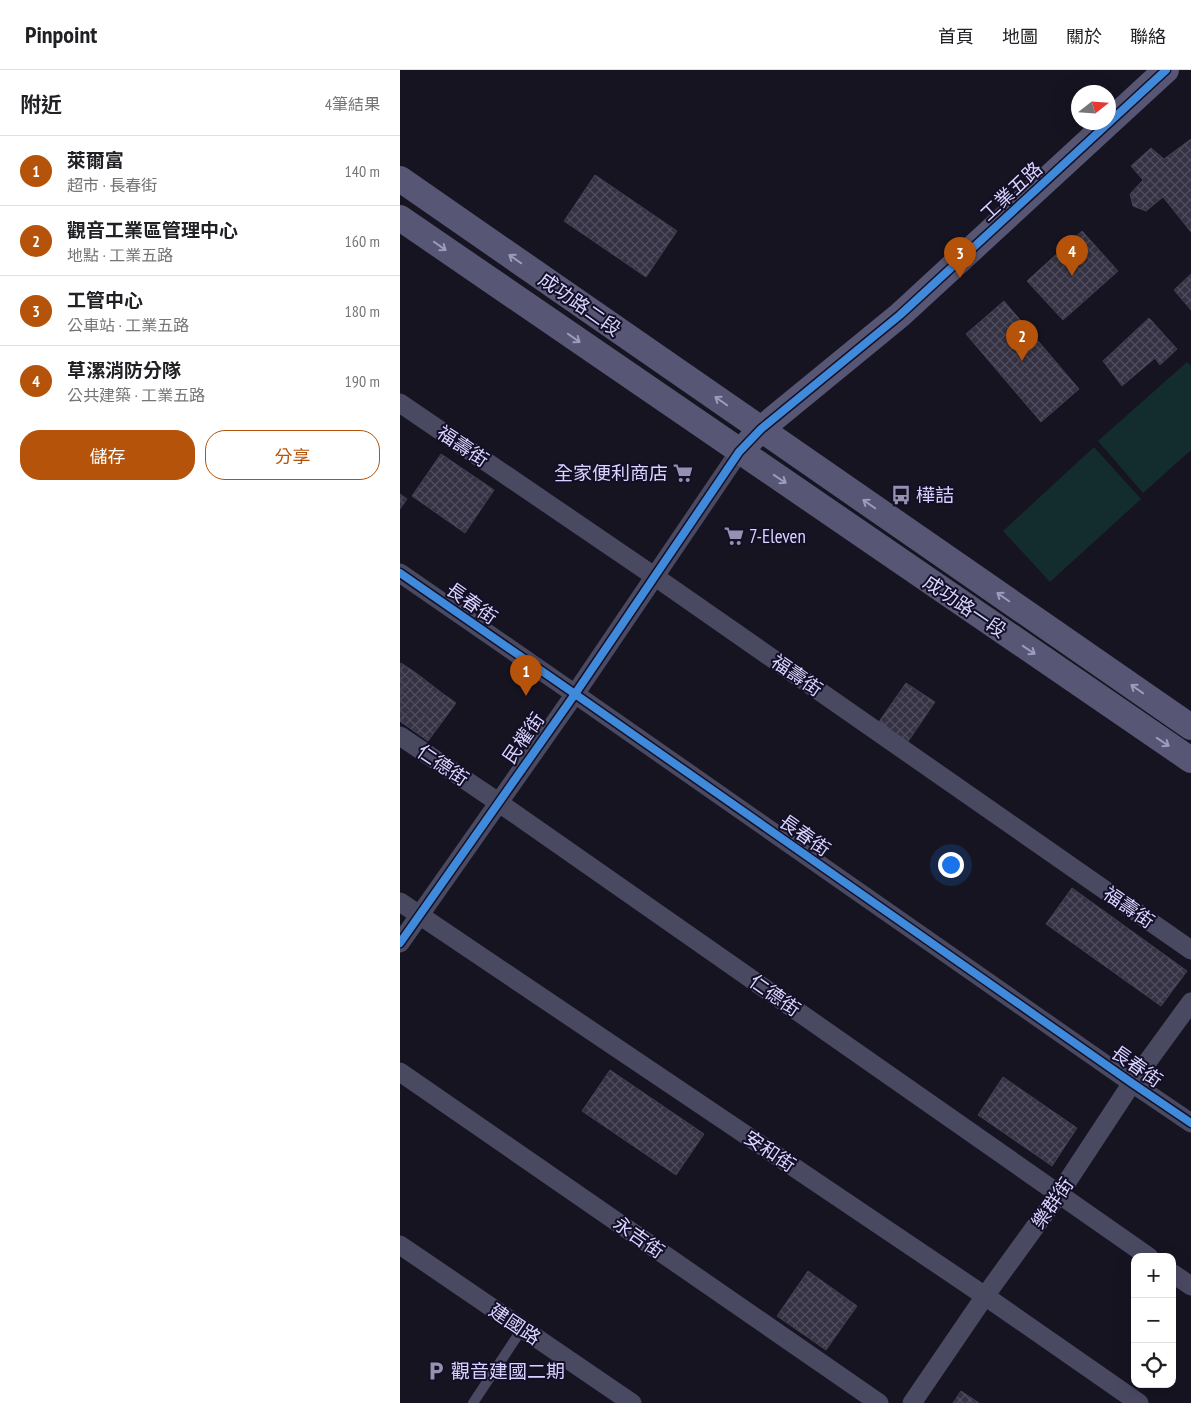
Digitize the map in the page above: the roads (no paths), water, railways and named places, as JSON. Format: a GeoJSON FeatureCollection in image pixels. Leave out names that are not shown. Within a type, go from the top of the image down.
{"type":"FeatureCollection","features":[{"type":"Feature","properties":{"kind":"street","name":"工業五路"},"geometry":{"type":"LineString","coordinates":[[739,452],[761,429],[900,315],[1166,70]]}},
{"type":"Feature","properties":{"kind":"street","name":"成功路二段"},"geometry":{"type":"LineString","coordinates":[[400,179],[761,429]]}},
{"type":"Feature","properties":{"kind":"street","name":"成功路二段"},"geometry":{"type":"LineString","coordinates":[[400,218],[739,452]]}},
{"type":"Feature","properties":{"kind":"street","name":"福壽街"},"geometry":{"type":"LineString","coordinates":[[400,403],[654,576],[1191,950]]}},
{"type":"Feature","properties":{"kind":"street","name":"成功路一段"},"geometry":{"type":"LineString","coordinates":[[761,429],[1191,727]]}},
{"type":"Feature","properties":{"kind":"street","name":"成功路一段"},"geometry":{"type":"LineString","coordinates":[[739,452],[1191,760]]}},
{"type":"Feature","properties":{"kind":"street","name":"民權街"},"geometry":{"type":"LineString","coordinates":[[400,943],[575,694],[739,452]]}},
{"type":"Feature","properties":{"kind":"street","name":"長春街"},"geometry":{"type":"LineString","coordinates":[[400,573],[1132,1084],[1191,1123]]}},
{"type":"Feature","properties":{"kind":"street","name":"仁德街"},"geometry":{"type":"LineString","coordinates":[[400,736],[498,802],[1144,1253]]}},
{"type":"Feature","properties":{"kind":"street","name":"安和街"},"geometry":{"type":"LineString","coordinates":[[400,902],[985,1296],[1139,1403]]}},
{"type":"Feature","properties":{"kind":"street","name":"樂群街"},"geometry":{"type":"LineString","coordinates":[[912,1403],[985,1296],[1059,1194],[1132,1084],[1191,1002]]}},
{"type":"Feature","properties":{"kind":"street","name":"永吉街"},"geometry":{"type":"LineString","coordinates":[[400,1072],[879,1403]]}},
{"type":"Feature","properties":{"kind":"street","name":"建國路"},"geometry":{"type":"LineString","coordinates":[[400,1245],[632,1403]]}},
{"type":"Feature","properties":{"kind":"street"},"geometry":{"type":"LineString","coordinates":[[1176,1276],[1191,1286]]}},
{"type":"Feature","properties":{"kind":"lane"},"geometry":{"type":"LineString","coordinates":[[473,1403],[522,1329]]}},
{"type":"Feature","properties":{"kind":"place","name":"草漯消防分隊"},"geometry":{"type":"Point","coordinates":[1072,276]}},
{"type":"Feature","properties":{"kind":"place","name":"工管中心"},"geometry":{"type":"Point","coordinates":[960,278]}},
{"type":"Feature","properties":{"kind":"place","name":"觀音工業區管理中心"},"geometry":{"type":"Point","coordinates":[1022,361]}},
{"type":"Feature","properties":{"kind":"place","name":"全家便利商店"},"geometry":{"type":"Point","coordinates":[683,473]}},
{"type":"Feature","properties":{"kind":"place","name":"樺詰"},"geometry":{"type":"Point","coordinates":[901,495]}},
{"type":"Feature","properties":{"kind":"place","name":"7-Eleven"},"geometry":{"type":"Point","coordinates":[734,536]}},
{"type":"Feature","properties":{"kind":"place","name":"萊爾富"},"geometry":{"type":"Point","coordinates":[526,696]}},
{"type":"Feature","properties":{"kind":"place","name":"觀音建國二期"},"geometry":{"type":"Point","coordinates":[436,1371]}}]}
